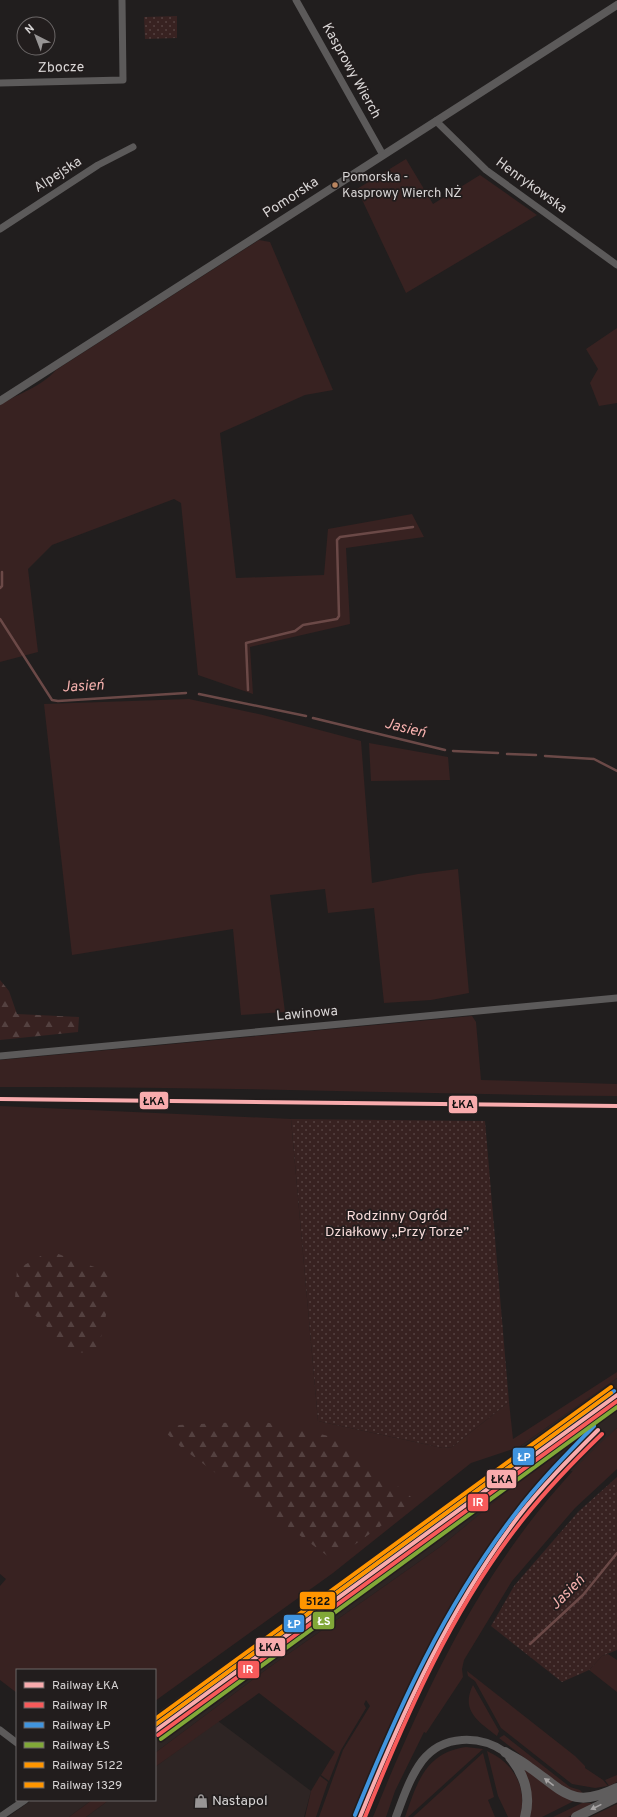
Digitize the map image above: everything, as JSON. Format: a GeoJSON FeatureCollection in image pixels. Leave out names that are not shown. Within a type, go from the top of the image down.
{"type":"FeatureCollection","features":[{"type":"Feature","properties":{"kind":"main road"},"geometry":{"type":"LineString","coordinates":[[506,1752],[529,1766],[557,1788],[569,1795],[590,1798],[597,1797],[617,1788]]}},
{"type":"Feature","properties":{"kind":"main road"},"geometry":{"type":"LineString","coordinates":[[506,1752],[516,1765],[526,1786],[527,1804],[525,1817]]}},
{"type":"Feature","properties":{"kind":"main road"},"geometry":{"type":"LineString","coordinates":[[576,1817],[617,1797]]}},
{"type":"Feature","properties":{"kind":"street","name":"Zbocze"},"geometry":{"type":"LineString","coordinates":[[0,83],[123,80],[122,0]]}},
{"type":"Feature","properties":{"kind":"street","name":"Kasprowy Wierch"},"geometry":{"type":"LineString","coordinates":[[296,0],[383,155]]}},
{"type":"Feature","properties":{"kind":"street","name":"Pomorska"},"geometry":{"type":"LineString","coordinates":[[0,401],[617,6]]}},
{"type":"Feature","properties":{"kind":"street","name":"Henrykowska"},"geometry":{"type":"LineString","coordinates":[[436,121],[466,152],[496,177],[617,265]]}},
{"type":"Feature","properties":{"kind":"street","name":"Alpejska"},"geometry":{"type":"LineString","coordinates":[[0,229],[98,165],[133,147]]}},
{"type":"Feature","properties":{"kind":"street","name":"Lawinowa"},"geometry":{"type":"LineString","coordinates":[[0,1056],[617,998]]}},
{"type":"Feature","properties":{"kind":"street"},"geometry":{"type":"LineString","coordinates":[[0,1730],[16,1742]]}},
{"type":"Feature","properties":{"kind":"street"},"geometry":{"type":"LineString","coordinates":[[396,1817],[417,1768],[424,1758],[439,1747],[454,1741],[473,1740],[493,1744],[506,1752]]}},
{"type":"Feature","properties":{"kind":"street"},"geometry":{"type":"LineString","coordinates":[[0,1817],[24,1801]]}},
{"type":"Feature","properties":{"kind":"shaded area"},"geometry":{"type":"Polygon","coordinates":[[[617,1378],[617,1428],[573,1472],[550,1457],[440,1547],[267,1669],[156,1752],[156,1713],[518,1453],[519,1447],[617,1378]]]}},
{"type":"Feature","properties":{"kind":"shaded area"},"geometry":{"type":"Polygon","coordinates":[[[218,1721],[311,1791],[304,1817],[86,1817],[108,1801],[156,1801],[156,1766],[218,1721]]]}},
{"type":"Feature","properties":{"kind":"shaded area"},"geometry":{"type":"Polygon","coordinates":[[[31,1801],[91,1801],[69,1817],[8,1817],[31,1801]]]}},
{"type":"Feature","properties":{"kind":"green space"},"geometry":{"type":"Polygon","coordinates":[[[177,16],[177,38],[145,39],[144,17],[177,16]]]}},
{"type":"Feature","properties":{"kind":"green space"},"geometry":{"type":"Polygon","coordinates":[[[406,159],[433,204],[480,175],[537,215],[406,293],[357,189],[406,159]]]}},
{"type":"Feature","properties":{"kind":"green space"},"geometry":{"type":"Polygon","coordinates":[[[259,240],[270,242],[333,390],[305,395],[220,433],[236,578],[324,575],[328,529],[412,514],[424,537],[346,548],[350,624],[250,647],[253,694],[198,675],[181,503],[174,499],[52,545],[28,569],[38,652],[0,662],[0,405],[44,381],[56,370],[259,240]]]}},
{"type":"Feature","properties":{"kind":"green space"},"geometry":{"type":"Polygon","coordinates":[[[617,328],[617,403],[599,406],[590,383],[598,369],[586,349],[617,328]]]}},
{"type":"Feature","properties":{"kind":"green space"},"geometry":{"type":"Polygon","coordinates":[[[189,699],[263,715],[361,741],[372,883],[418,874],[458,869],[469,993],[431,1000],[384,1003],[374,908],[328,913],[325,889],[270,895],[285,1012],[241,1015],[233,929],[72,955],[44,704],[189,699]]]}},
{"type":"Feature","properties":{"kind":"green space"},"geometry":{"type":"Polygon","coordinates":[[[369,743],[448,757],[450,780],[371,781],[369,743]]]}},
{"type":"Feature","properties":{"kind":"green space"},"geometry":{"type":"Polygon","coordinates":[[[0,980],[9,991],[17,1014],[79,1017],[78,1032],[0,1040],[0,980]]]}},
{"type":"Feature","properties":{"kind":"green space"},"geometry":{"type":"Polygon","coordinates":[[[472,1016],[476,1022],[481,1080],[617,1084],[617,1096],[154,1088],[0,1087],[0,1060],[472,1016]]]}},
{"type":"Feature","properties":{"kind":"green space"},"geometry":{"type":"Polygon","coordinates":[[[0,1106],[291,1119],[318,1421],[443,1448],[452,1447],[509,1402],[513,1439],[617,1372],[617,1378],[519,1447],[471,1463],[333,1573],[156,1700],[156,1669],[16,1669],[16,1692],[0,1680],[0,1586],[6,1579],[0,1574],[0,1106]]]}},
{"type":"Feature","properties":{"kind":"green space","name":"Rodzinny Ogród Działkowy „Przy Torze”"},"geometry":{"type":"Polygon","coordinates":[[[291,1119],[485,1121],[509,1402],[452,1447],[443,1448],[318,1421],[291,1119]]]}},
{"type":"Feature","properties":{"kind":"green space"},"geometry":{"type":"Polygon","coordinates":[[[50,1251],[111,1273],[105,1322],[97,1352],[68,1353],[43,1322],[15,1299],[17,1269],[50,1251]]]}},
{"type":"Feature","properties":{"kind":"green space"},"geometry":{"type":"Polygon","coordinates":[[[260,1421],[338,1438],[416,1501],[333,1560],[182,1448],[161,1428],[179,1425],[260,1421]]]}},
{"type":"Feature","properties":{"kind":"green space"},"geometry":{"type":"Polygon","coordinates":[[[617,1428],[617,1469],[575,1508],[512,1581],[464,1660],[462,1669],[463,1677],[426,1733],[424,1732],[395,1791],[386,1817],[373,1817],[395,1763],[419,1711],[472,1608],[503,1559],[537,1513],[575,1469],[617,1428]]]}},
{"type":"Feature","properties":{"kind":"green space"},"geometry":{"type":"Polygon","coordinates":[[[550,1456],[560,1462],[492,1541],[451,1607],[408,1691],[356,1817],[319,1817],[343,1750],[370,1706],[366,1700],[364,1704],[366,1708],[341,1750],[329,1781],[321,1775],[335,1752],[259,1693],[156,1766],[156,1752],[267,1669],[440,1547],[550,1456]]]}},
{"type":"Feature","properties":{"kind":"green space"},"geometry":{"type":"Polygon","coordinates":[[[617,1477],[617,1650],[602,1656],[589,1670],[562,1682],[491,1626],[514,1586],[578,1512],[617,1477]]]}},
{"type":"Feature","properties":{"kind":"green space"},"geometry":{"type":"Polygon","coordinates":[[[608,1654],[617,1660],[617,1692],[589,1670],[602,1656],[608,1654]]]}},
{"type":"Feature","properties":{"kind":"green space"},"geometry":{"type":"Polygon","coordinates":[[[467,1671],[575,1756],[585,1766],[585,1768],[603,1780],[608,1786],[595,1788],[572,1784],[501,1728],[475,1681],[468,1676],[467,1671]]]}},
{"type":"Feature","properties":{"kind":"green space"},"geometry":{"type":"Polygon","coordinates":[[[473,1685],[499,1731],[497,1736],[478,1721],[470,1709],[470,1694],[473,1685]]]}},
{"type":"Feature","properties":{"kind":"green space"},"geometry":{"type":"Polygon","coordinates":[[[504,1735],[570,1787],[580,1790],[584,1795],[562,1787],[499,1738],[504,1735]]]}},
{"type":"Feature","properties":{"kind":"green space"},"geometry":{"type":"Polygon","coordinates":[[[466,1747],[483,1749],[408,1817],[405,1817],[419,1781],[432,1763],[452,1750],[466,1747]]]}},
{"type":"Feature","properties":{"kind":"green space"},"geometry":{"type":"Polygon","coordinates":[[[487,1751],[505,1762],[517,1778],[522,1796],[520,1817],[508,1817],[498,1796],[487,1751]]]}},
{"type":"Feature","properties":{"kind":"green space"},"geometry":{"type":"Polygon","coordinates":[[[483,1753],[494,1797],[488,1800],[495,1817],[413,1817],[483,1753]]]}},
{"type":"Feature","properties":{"kind":"green space"},"geometry":{"type":"Polygon","coordinates":[[[521,1765],[574,1800],[542,1817],[529,1817],[521,1765]]]}},
{"type":"Feature","properties":{"kind":"green space"},"geometry":{"type":"Polygon","coordinates":[[[617,1775],[617,1782],[609,1786],[605,1780],[617,1775]]]}},
{"type":"Feature","properties":{"kind":"green space"},"geometry":{"type":"Polygon","coordinates":[[[320,1776],[328,1782],[316,1817],[305,1817],[311,1791],[320,1776]]]}},
{"type":"Feature","properties":{"kind":"green space"},"geometry":{"type":"Polygon","coordinates":[[[91,1801],[108,1801],[86,1817],[69,1817],[91,1801]]]}},
{"type":"Feature","properties":{"kind":"green space"},"geometry":{"type":"Polygon","coordinates":[[[582,1803],[591,1803],[592,1806],[568,1817],[553,1817],[582,1803]]]}},
{"type":"Feature","properties":{"kind":"green space"},"geometry":{"type":"Polygon","coordinates":[[[617,1804],[617,1817],[590,1817],[617,1804]]]}},
{"type":"Feature","properties":{"kind":"waterway"},"geometry":{"type":"LineString","coordinates":[[248,690],[246,643],[295,631],[303,625],[337,619],[339,616],[337,540],[340,537],[413,527]]}},
{"type":"Feature","properties":{"kind":"waterway"},"geometry":{"type":"LineString","coordinates":[[0,588],[2,586],[2,572]]}},
{"type":"Feature","properties":{"kind":"waterway","name":"Jasień"},"geometry":{"type":"LineString","coordinates":[[0,619],[52,700],[58,701],[186,693]]}},
{"type":"Feature","properties":{"kind":"waterway","name":"Jasień"},"geometry":{"type":"LineString","coordinates":[[199,694],[306,716]]}},
{"type":"Feature","properties":{"kind":"waterway","name":"Jasień"},"geometry":{"type":"LineString","coordinates":[[313,718],[445,750]]}},
{"type":"Feature","properties":{"kind":"waterway","name":"Jasień"},"geometry":{"type":"LineString","coordinates":[[453,751],[498,753]]}},
{"type":"Feature","properties":{"kind":"waterway","name":"Jasień"},"geometry":{"type":"LineString","coordinates":[[507,754],[536,755]]}},
{"type":"Feature","properties":{"kind":"waterway","name":"Jasień"},"geometry":{"type":"LineString","coordinates":[[545,756],[594,759],[617,771]]}},
{"type":"Feature","properties":{"kind":"waterway","name":"Jasień"},"geometry":{"type":"LineString","coordinates":[[530,1644],[583,1595],[617,1553]]}},
{"type":"Feature","properties":{"kind":"rail line","name":"ŁKA"},"geometry":{"type":"LineString","coordinates":[[0,1099],[617,1106]]}},
{"type":"Feature","properties":{"kind":"rail line","name":"5122"},"geometry":{"type":"LineString","coordinates":[[156,1718],[611,1387]]}},
{"type":"Feature","properties":{"kind":"rail line","name":"ŁP"},"geometry":{"type":"LineString","coordinates":[[156,1724],[614,1391]]}},
{"type":"Feature","properties":{"kind":"rail line","name":"1329"},"geometry":{"type":"LineString","coordinates":[[156,1724],[611,1393]]}},
{"type":"Feature","properties":{"kind":"rail line","name":"ŁKA"},"geometry":{"type":"LineString","coordinates":[[156,1730],[617,1395]]}},
{"type":"Feature","properties":{"kind":"rail line","name":"IR"},"geometry":{"type":"LineString","coordinates":[[158,1735],[617,1401]]}},
{"type":"Feature","properties":{"kind":"rail line","name":"ŁS"},"geometry":{"type":"LineString","coordinates":[[161,1739],[617,1407]]}},
{"type":"Feature","properties":{"kind":"rail line","name":"ŁP"},"geometry":{"type":"LineString","coordinates":[[355,1815],[406,1697],[445,1621],[467,1585],[490,1549],[524,1502],[553,1468],[594,1426]]}},
{"type":"Feature","properties":{"kind":"rail line","name":"ŁKA"},"geometry":{"type":"LineString","coordinates":[[360,1817],[393,1738],[429,1662],[470,1588],[518,1517],[556,1472],[598,1430]]}},
{"type":"Feature","properties":{"kind":"rail line","name":"IR"},"geometry":{"type":"LineString","coordinates":[[365,1817],[415,1700],[454,1624],[475,1588],[499,1552],[533,1507],[581,1454],[602,1434]]}},
{"type":"Feature","properties":{"kind":"place","name":"Pomorska - Kasprowy Wierch NŻ"},"geometry":{"type":"Point","coordinates":[335,185]}},
{"type":"Feature","properties":{"kind":"place","name":"Nastapol"},"geometry":{"type":"Point","coordinates":[201,1801]}}]}
